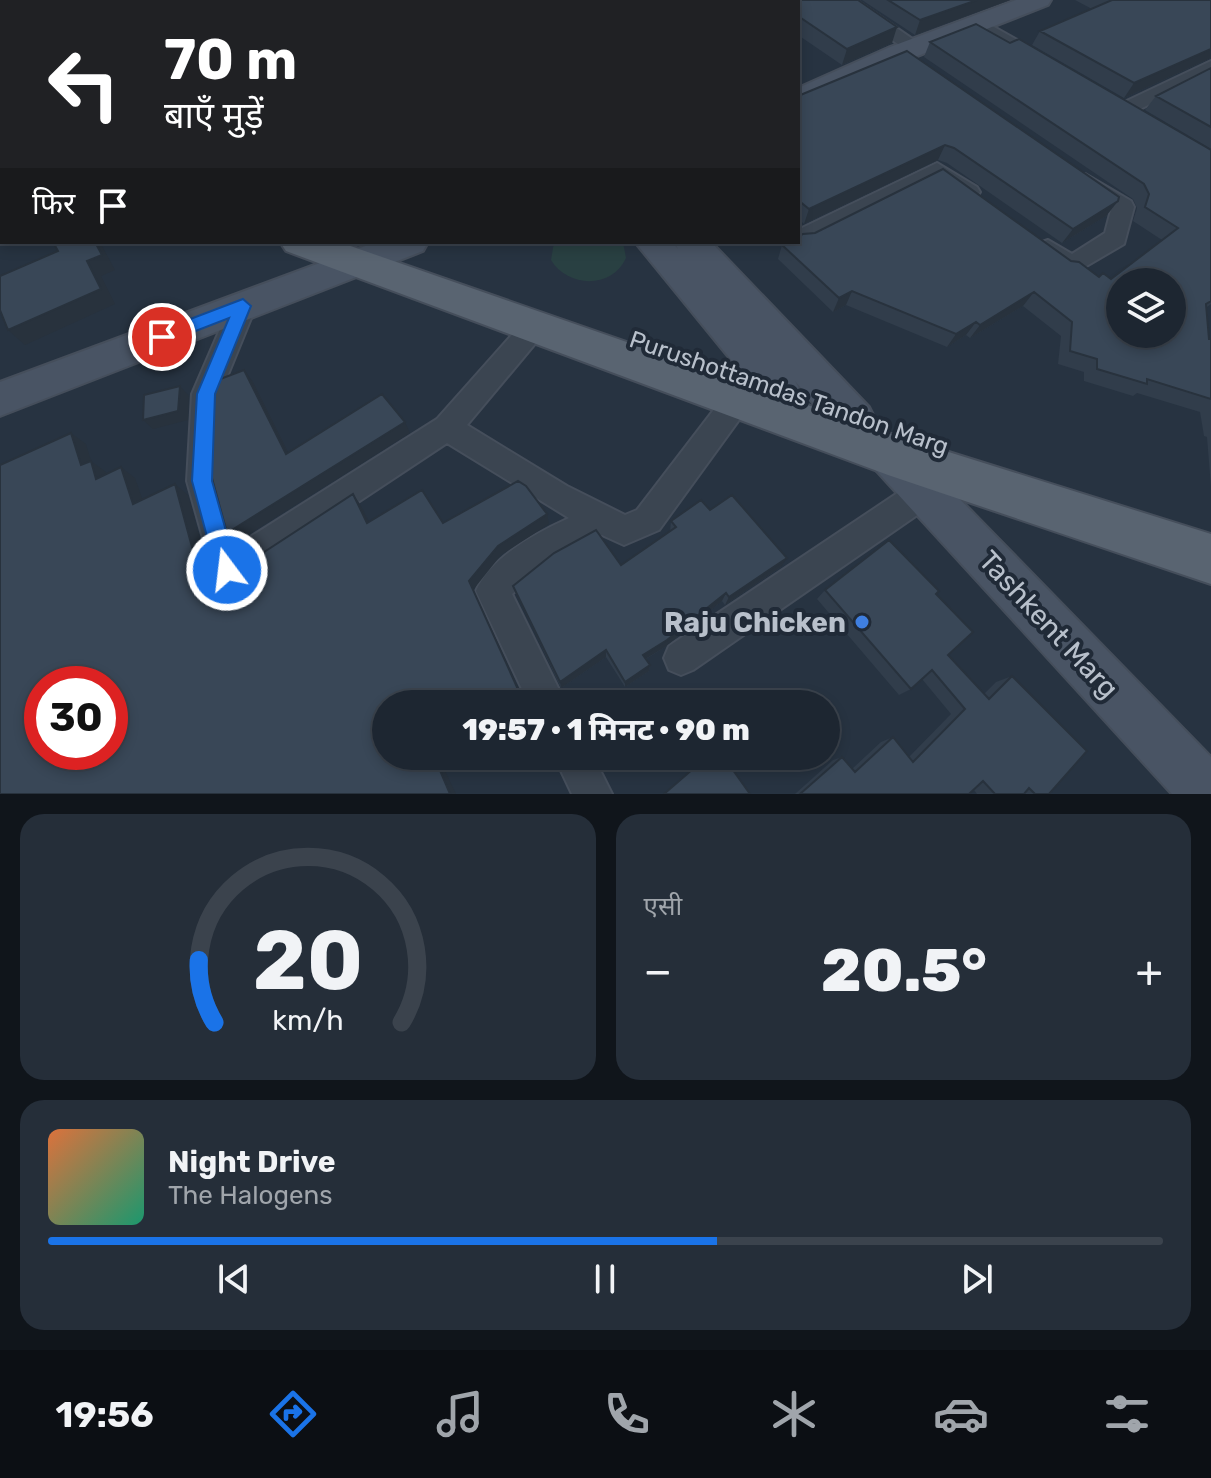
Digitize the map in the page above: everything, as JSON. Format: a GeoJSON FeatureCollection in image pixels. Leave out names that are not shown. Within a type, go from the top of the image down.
{"type":"FeatureCollection","features":[{"type":"Feature","properties":{"kind":"main road"},"geometry":{"type":"LineString","coordinates":[[323,244],[382,249],[535,326],[888,454],[1211,559]]}},
{"type":"Feature","properties":{"kind":"main road","name":"Purushottamdas Tandon Marg"},"geometry":{"type":"LineString","coordinates":[[382,249],[855,419],[1211,534]]}},
{"type":"Feature","properties":{"kind":"street"},"geometry":{"type":"LineString","coordinates":[[844,0],[914,57]]}},
{"type":"Feature","properties":{"kind":"street"},"geometry":{"type":"LineString","coordinates":[[800,97],[914,57],[978,23],[1039,0]]}},
{"type":"Feature","properties":{"kind":"street"},"geometry":{"type":"LineString","coordinates":[[978,23],[1057,71]]}},
{"type":"Feature","properties":{"kind":"street"},"geometry":{"type":"LineString","coordinates":[[1124,111],[1211,67]]}},
{"type":"Feature","properties":{"kind":"street"},"geometry":{"type":"LineString","coordinates":[[800,237],[937,170],[986,205]]}},
{"type":"Feature","properties":{"kind":"street"},"geometry":{"type":"LineString","coordinates":[[1035,240],[1071,266],[1116,238],[1123,207],[1070,171]]}},
{"type":"Feature","properties":{"kind":"street"},"geometry":{"type":"LineString","coordinates":[[654,244],[781,392]]}},
{"type":"Feature","properties":{"kind":"street"},"geometry":{"type":"LineString","coordinates":[[693,244],[855,419]]}},
{"type":"Feature","properties":{"kind":"street"},"geometry":{"type":"LineString","coordinates":[[0,399],[382,249]]}},
{"type":"Feature","properties":{"kind":"street"},"geometry":{"type":"LineString","coordinates":[[243,306],[206,394],[202,481],[227,570],[447,428],[535,326]]}},
{"type":"Feature","properties":{"kind":"street"},"geometry":{"type":"LineString","coordinates":[[447,428],[556,496],[624,530],[648,520],[739,398]]}},
{"type":"Feature","properties":{"kind":"street","name":"Tashkent Marg"},"geometry":{"type":"LineString","coordinates":[[888,454],[1209,794]]}},
{"type":"Feature","properties":{"kind":"street"},"geometry":{"type":"LineString","coordinates":[[681,658],[925,492]]}},
{"type":"Feature","properties":{"kind":"street"},"geometry":{"type":"LineString","coordinates":[[541,690],[493,591],[503,579],[586,523],[602,520]]}},
{"type":"Feature","properties":{"kind":"street"},"geometry":{"type":"LineString","coordinates":[[580,770],[593,794]]}},
{"type":"Feature","properties":{"kind":"green space"},"geometry":{"type":"Polygon","coordinates":[[[554,244],[623,244],[626,258],[611,275],[590,281],[568,276],[551,260],[554,244]]]}},
{"type":"Feature","properties":{"kind":"building"},"geometry":{"type":"Polygon","coordinates":[[[800,0],[858,0],[897,27],[847,49],[800,17],[800,0]]]}},
{"type":"Feature","properties":{"kind":"building"},"geometry":{"type":"Polygon","coordinates":[[[888,0],[977,0],[920,20],[888,0]]]}},
{"type":"Feature","properties":{"kind":"building"},"geometry":{"type":"Polygon","coordinates":[[[1112,0],[1211,0],[1211,49],[1134,83],[1040,31],[1112,0]]]}},
{"type":"Feature","properties":{"kind":"building"},"geometry":{"type":"Polygon","coordinates":[[[976,24],[1010,43],[1019,39],[1211,150],[1211,301],[1206,304],[1211,339],[1211,399],[1147,379],[1147,384],[1097,369],[1097,359],[1070,351],[1072,322],[1034,292],[980,325],[976,322],[956,334],[852,291],[839,298],[782,245],[800,244],[803,234],[815,233],[943,169],[1071,261],[1079,262],[1099,277],[1103,273],[1106,275],[1106,348],[1186,348],[1186,268],[1125,268],[1178,228],[1145,207],[1149,194],[1144,184],[930,42],[976,24]]]}},
{"type":"Feature","properties":{"kind":"building"},"geometry":{"type":"Polygon","coordinates":[[[907,51],[1119,197],[1118,201],[1073,229],[954,148],[945,145],[809,209],[800,202],[800,95],[907,51]]]}},
{"type":"Feature","properties":{"kind":"building"},"geometry":{"type":"Polygon","coordinates":[[[1211,68],[1211,127],[1156,96],[1211,68]]]}},
{"type":"Feature","properties":{"kind":"building"},"geometry":{"type":"Polygon","coordinates":[[[54,244],[96,244],[102,255],[87,261],[101,289],[8,330],[0,310],[0,276],[58,251],[54,244]]]}},
{"type":"Feature","properties":{"kind":"building"},"geometry":{"type":"Polygon","coordinates":[[[244,370],[286,454],[382,394],[405,422],[227,533],[210,471],[215,381],[244,370]]]}},
{"type":"Feature","properties":{"kind":"building"},"geometry":{"type":"Polygon","coordinates":[[[180,386],[178,411],[143,420],[144,395],[180,386]]]}},
{"type":"Feature","properties":{"kind":"building"},"geometry":{"type":"Polygon","coordinates":[[[71,433],[81,465],[91,461],[96,479],[121,467],[133,504],[175,484],[199,573],[213,580],[229,575],[353,494],[367,523],[422,490],[443,523],[518,481],[526,486],[547,514],[498,546],[469,581],[518,690],[372,690],[372,770],[440,770],[450,794],[0,794],[0,465],[71,433]]]}},
{"type":"Feature","properties":{"kind":"building"},"geometry":{"type":"Polygon","coordinates":[[[732,495],[787,558],[729,597],[726,593],[643,655],[650,665],[625,682],[606,650],[560,682],[513,586],[554,553],[596,530],[621,565],[676,527],[671,521],[701,500],[710,510],[732,495]]]}},
{"type":"Feature","properties":{"kind":"building"},"geometry":{"type":"Polygon","coordinates":[[[889,540],[939,591],[936,594],[973,632],[948,655],[989,699],[1012,676],[1087,751],[1049,794],[1035,794],[1029,788],[1024,794],[995,794],[983,781],[969,794],[800,794],[827,770],[840,770],[842,757],[855,772],[893,737],[913,762],[965,709],[932,670],[911,689],[825,590],[889,540]]]}},
{"type":"Feature","properties":{"kind":"building"},"geometry":{"type":"Polygon","coordinates":[[[692,770],[733,770],[750,794],[664,794],[692,770]]]}},
{"type":"Feature","properties":{"kind":"place","name":"Raju Chicken"},"geometry":{"type":"Point","coordinates":[862,622]}},
{"type":"Feature","properties":{"kind":"route"},"geometry":{"type":"LineString","coordinates":[[162,337],[243,306],[206,394],[202,481],[227,570]]}}]}
